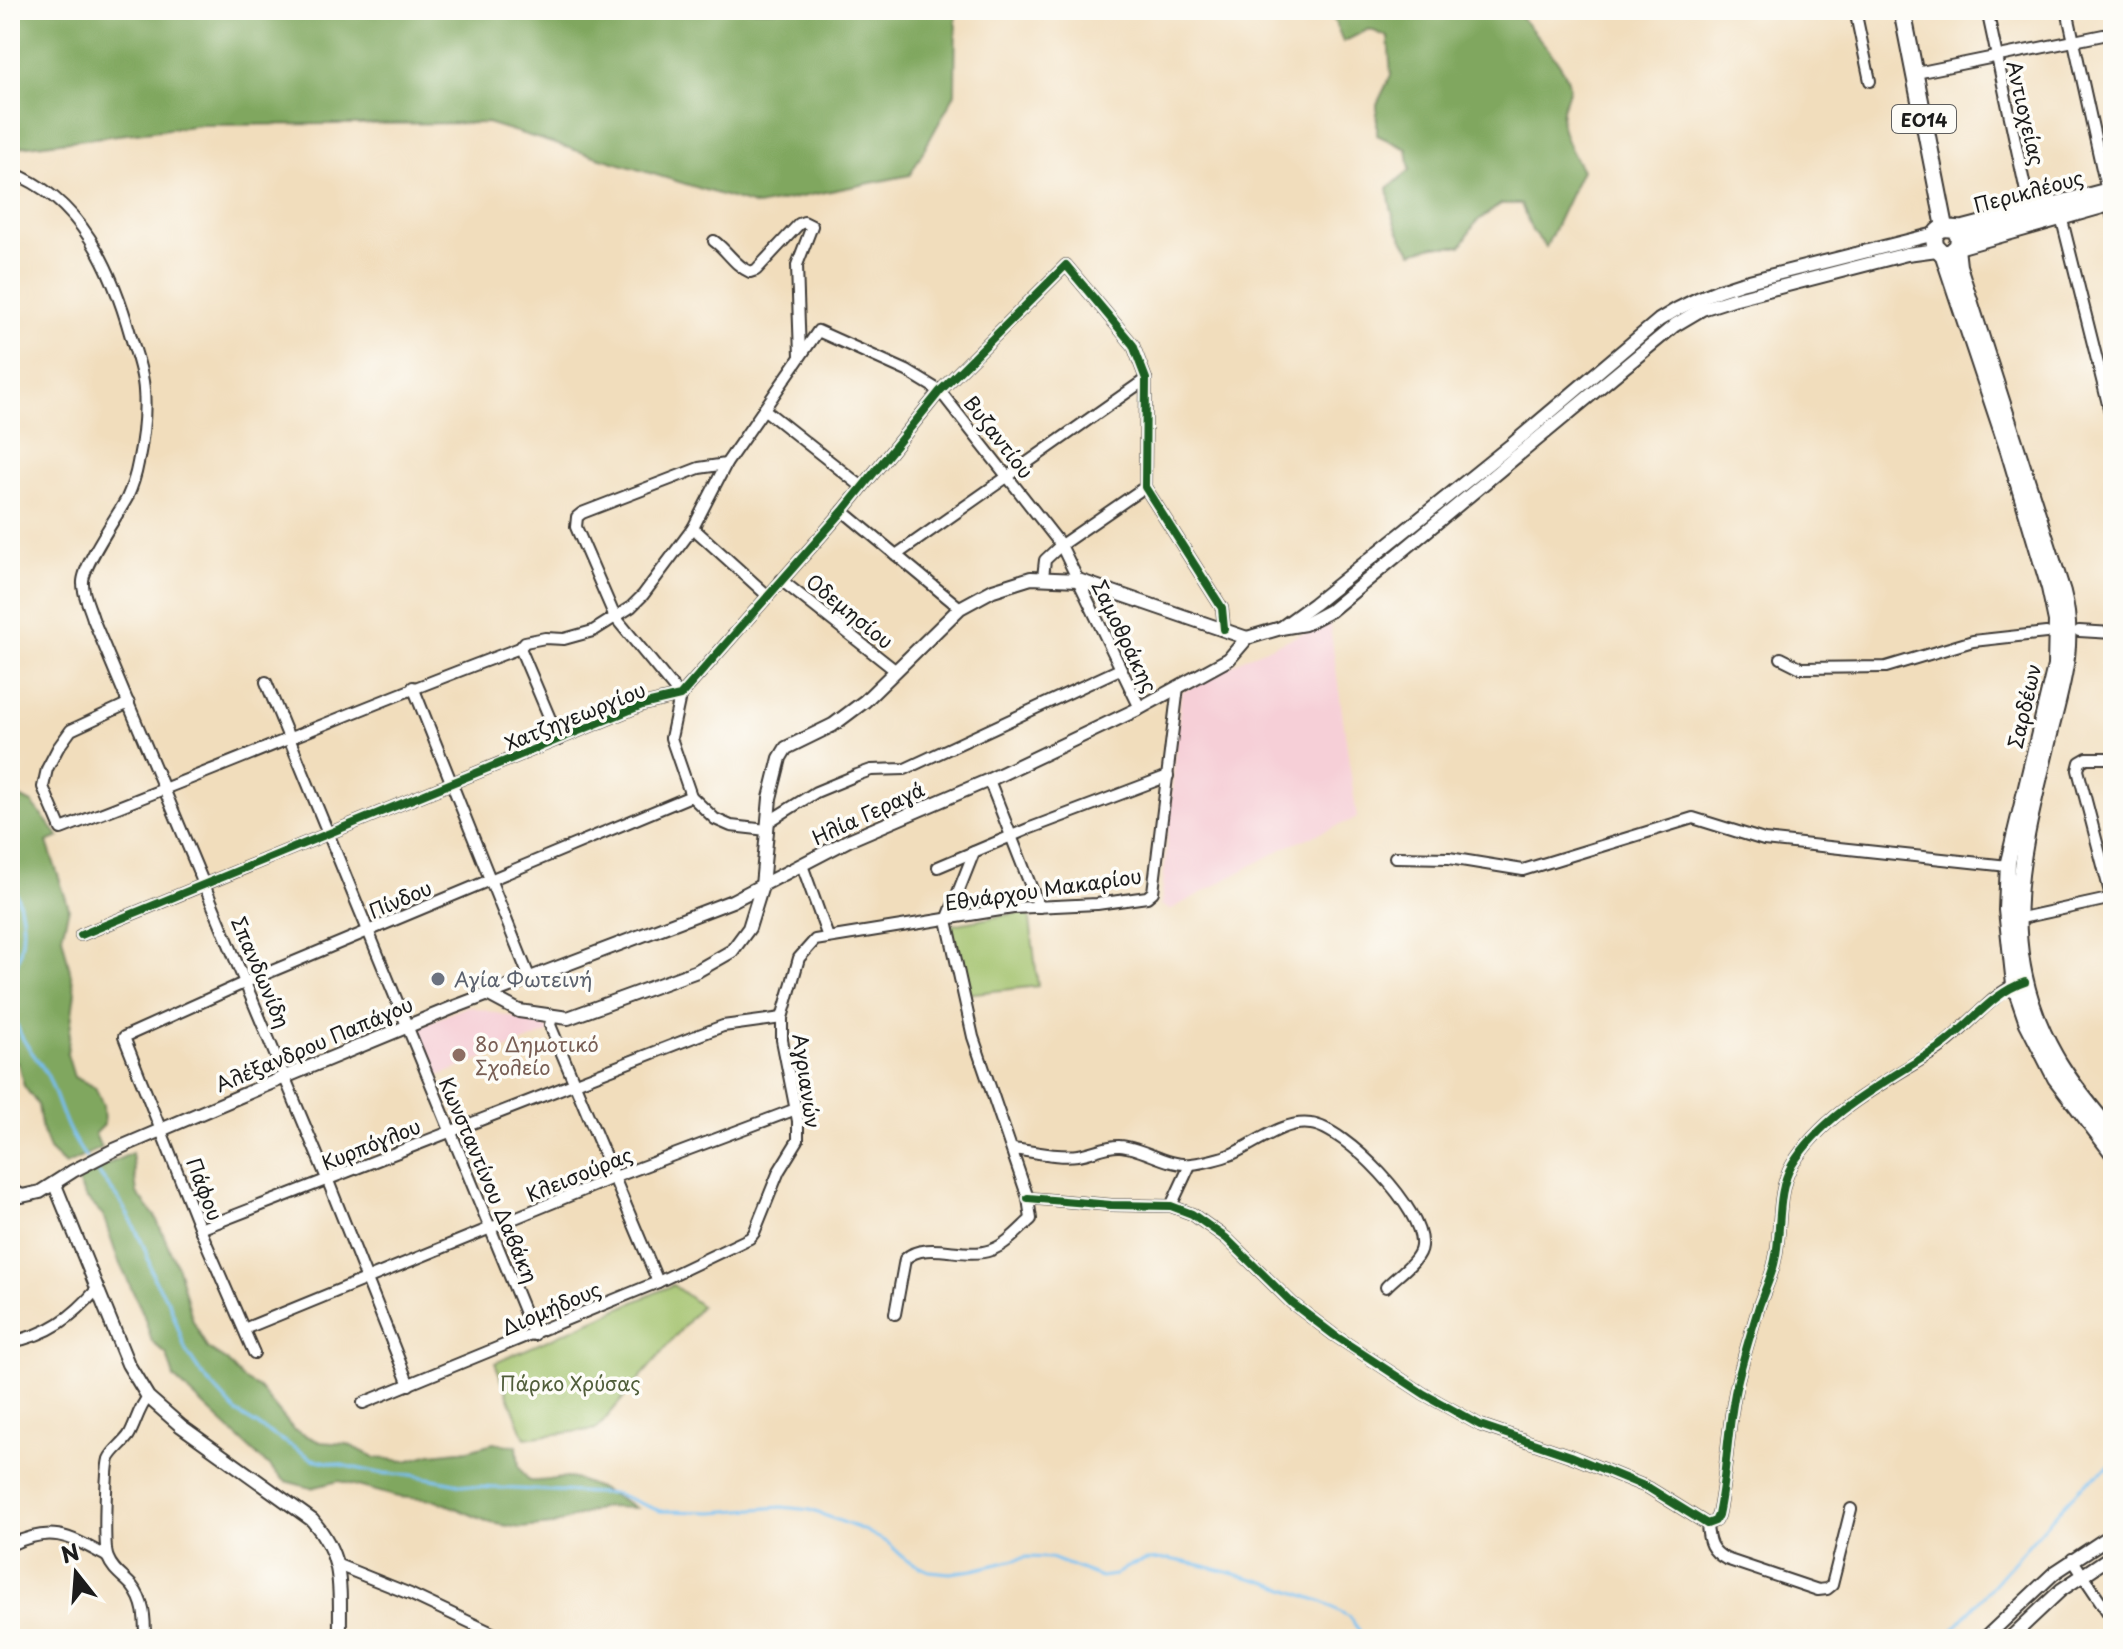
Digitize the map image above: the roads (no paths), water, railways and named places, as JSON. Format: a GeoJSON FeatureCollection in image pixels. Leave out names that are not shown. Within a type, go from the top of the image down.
{"type":"FeatureCollection","features":[{"type":"Feature","properties":{"kind":"main road","name":"Σαρδέων"},"geometry":{"type":"LineString","coordinates":[[1902,10],[1947,241],[2056,621],[2055,666],[2008,866],[2019,984],[2027,1023],[2055,1078],[2113,1154]]}},
{"type":"Feature","properties":{"kind":"main road","name":"Περικλέους"},"geometry":{"type":"LineString","coordinates":[[2031,217],[2061,216],[2111,201]]}},
{"type":"Feature","properties":{"kind":"main road","name":"Περικλέους"},"geometry":{"type":"LineString","coordinates":[[1947,241],[1964,229],[2111,201]]}},
{"type":"Feature","properties":{"kind":"main road","name":"Σαρδέων"},"geometry":{"type":"LineString","coordinates":[[1947,241],[1959,266],[2063,592],[2070,625],[2067,667],[2021,862],[2012,920]]}},
{"type":"Feature","properties":{"kind":"main road","name":"Σαρδέων"},"geometry":{"type":"LineString","coordinates":[[2019,984],[2055,1055],[2113,1134]]}},
{"type":"Feature","properties":{"kind":"street"},"geometry":{"type":"LineString","coordinates":[[1855,10],[1870,81]]}},
{"type":"Feature","properties":{"kind":"street","name":"Αντιοχείας"},"geometry":{"type":"LineString","coordinates":[[1987,10],[2031,217]]}},
{"type":"Feature","properties":{"kind":"street"},"geometry":{"type":"LineString","coordinates":[[2067,10],[2111,201]]}},
{"type":"Feature","properties":{"kind":"street"},"geometry":{"type":"LineString","coordinates":[[1916,73],[2113,33]]}},
{"type":"Feature","properties":{"kind":"street","name":"Σπανδωνίδη"},"geometry":{"type":"LineString","coordinates":[[10,172],[55,196],[96,245],[114,285],[144,386],[145,416],[138,463],[129,495],[94,555],[82,583],[93,619],[246,982],[409,1385]]}},
{"type":"Feature","properties":{"kind":"street"},"geometry":{"type":"LineString","coordinates":[[2061,216],[2113,424]]}},
{"type":"Feature","properties":{"kind":"street"},"geometry":{"type":"LineString","coordinates":[[129,703],[71,730],[58,748],[47,769],[43,787],[61,829],[413,687],[520,648],[525,642],[583,635],[615,617],[643,595],[693,528],[726,464],[800,357],[797,265],[812,226],[804,222],[799,224],[756,270],[750,272],[739,267],[727,250],[714,241]]}},
{"type":"Feature","properties":{"kind":"street"},"geometry":{"type":"LineString","coordinates":[[489,995],[519,1011],[568,1018],[697,971],[732,951],[749,928],[762,886],[775,773],[786,748],[833,725],[865,701],[960,608],[1006,585],[1043,577],[1078,580],[1247,638],[1281,628],[1510,446],[1659,320],[1684,304],[1741,283],[1947,241]]}},
{"type":"Feature","properties":{"kind":"street"},"geometry":{"type":"LineString","coordinates":[[1120,669],[905,769],[871,770],[816,792],[767,826],[731,826],[715,819],[691,796],[671,738],[680,696],[843,511],[940,391],[1066,265],[1133,345],[1146,379],[1145,487],[1222,608],[1224,629]]}},
{"type":"Feature","properties":{"kind":"street","name":"Βυζαντίου"},"geometry":{"type":"LineString","coordinates":[[800,357],[818,331],[907,371],[940,391],[1061,545],[1078,580]]}},
{"type":"Feature","properties":{"kind":"street"},"geometry":{"type":"LineString","coordinates":[[896,555],[1146,379]]}},
{"type":"Feature","properties":{"kind":"street"},"geometry":{"type":"LineString","coordinates":[[765,410],[861,486]]}},
{"type":"Feature","properties":{"kind":"street"},"geometry":{"type":"LineString","coordinates":[[680,696],[615,617],[576,527],[577,517],[699,468],[726,464]]}},
{"type":"Feature","properties":{"kind":"street"},"geometry":{"type":"LineString","coordinates":[[1043,577],[1045,560],[1061,545],[1145,487]]}},
{"type":"Feature","properties":{"kind":"street"},"geometry":{"type":"LineString","coordinates":[[843,511],[960,608]]}},
{"type":"Feature","properties":{"kind":"street"},"geometry":{"type":"LineString","coordinates":[[693,528],[767,595]]}},
{"type":"Feature","properties":{"kind":"street","name":"Οδεμησίου"},"geometry":{"type":"LineString","coordinates":[[781,580],[896,671]]}},
{"type":"Feature","properties":{"kind":"street","name":"Σαμοθράκης"},"geometry":{"type":"LineString","coordinates":[[1078,580],[1140,708]]}},
{"type":"Feature","properties":{"kind":"street"},"geometry":{"type":"LineString","coordinates":[[2079,631],[2113,633]]}},
{"type":"Feature","properties":{"kind":"street"},"geometry":{"type":"LineString","coordinates":[[1781,658],[1801,668],[1886,667],[1973,641],[2046,633]]}},
{"type":"Feature","properties":{"kind":"street","name":"Ηλία Γεραγά"},"geometry":{"type":"LineString","coordinates":[[489,995],[732,901],[849,840],[989,780],[1140,708],[1229,659],[1247,638]]}},
{"type":"Feature","properties":{"kind":"street"},"geometry":{"type":"LineString","coordinates":[[520,648],[559,740]]}},
{"type":"Feature","properties":{"kind":"street","name":"Κωνσταντίνου Δαβάκη"},"geometry":{"type":"LineString","coordinates":[[266,682],[534,1335]]}},
{"type":"Feature","properties":{"kind":"street"},"geometry":{"type":"LineString","coordinates":[[413,687],[530,979]]}},
{"type":"Feature","properties":{"kind":"street","name":"Εθνάρχου Μακαρίου"},"geometry":{"type":"LineString","coordinates":[[828,937],[1013,908],[1097,904],[1147,897],[1153,892],[1178,687]]}},
{"type":"Feature","properties":{"kind":"street","name":"Χατζηγεωργίου"},"geometry":{"type":"LineString","coordinates":[[81,935],[642,705],[680,696]]}},
{"type":"Feature","properties":{"kind":"street"},"geometry":{"type":"LineString","coordinates":[[2012,920],[2112,900],[2078,770],[2080,762],[2087,758],[2113,758]]}},
{"type":"Feature","properties":{"kind":"street"},"geometry":{"type":"LineString","coordinates":[[938,867],[1168,776]]}},
{"type":"Feature","properties":{"kind":"street"},"geometry":{"type":"LineString","coordinates":[[989,780],[1039,907]]}},
{"type":"Feature","properties":{"kind":"street","name":"Πίνδου"},"geometry":{"type":"LineString","coordinates":[[124,1037],[246,982],[691,796]]}},
{"type":"Feature","properties":{"kind":"street"},"geometry":{"type":"LineString","coordinates":[[1395,857],[1449,858],[1523,870],[1693,818],[1764,840],[2008,866]]}},
{"type":"Feature","properties":{"kind":"street"},"geometry":{"type":"LineString","coordinates":[[895,1314],[905,1259],[911,1253],[991,1250],[1031,1219],[1028,1198],[973,1037],[947,920],[974,852]]}},
{"type":"Feature","properties":{"kind":"street"},"geometry":{"type":"LineString","coordinates":[[802,865],[828,937]]}},
{"type":"Feature","properties":{"kind":"street","name":"Αγριανών"},"geometry":{"type":"LineString","coordinates":[[750,1238],[779,1171],[798,1140],[796,1109],[784,1057],[782,1018],[799,958],[815,940],[828,937]]}},
{"type":"Feature","properties":{"kind":"street"},"geometry":{"type":"LineString","coordinates":[[1707,1524],[1715,1521],[1718,1515],[1736,1389],[1758,1309],[1775,1262],[1790,1167],[1804,1149],[1853,1103],[1939,1047],[2019,984]]}},
{"type":"Feature","properties":{"kind":"street","name":"Αλέξανδρου Παπάγου"},"geometry":{"type":"LineString","coordinates":[[55,1185],[73,1171],[114,1150],[489,995]]}},
{"type":"Feature","properties":{"kind":"street"},"geometry":{"type":"LineString","coordinates":[[552,1017],[550,1025],[658,1282]]}},
{"type":"Feature","properties":{"kind":"street","name":"Κυρπόγλου"},"geometry":{"type":"LineString","coordinates":[[200,1229],[328,1181],[574,1081],[723,1026],[782,1018]]}},
{"type":"Feature","properties":{"kind":"street","name":"Πάφου"},"geometry":{"type":"LineString","coordinates":[[124,1037],[163,1129],[200,1229],[254,1353]]}},
{"type":"Feature","properties":{"kind":"street","name":"Κλεισούρας"},"geometry":{"type":"LineString","coordinates":[[244,1329],[615,1177],[796,1109]]}},
{"type":"Feature","properties":{"kind":"street"},"geometry":{"type":"LineString","coordinates":[[1012,1149],[1076,1155],[1124,1146],[1190,1165],[1232,1154],[1285,1127],[1298,1124],[1310,1124],[1334,1132],[1397,1192],[1418,1225],[1419,1254],[1386,1287]]}},
{"type":"Feature","properties":{"kind":"street"},"geometry":{"type":"LineString","coordinates":[[1171,1206],[1190,1165]]}},
{"type":"Feature","properties":{"kind":"street"},"geometry":{"type":"LineString","coordinates":[[10,1190],[22,1196],[55,1185],[128,1364],[148,1397],[181,1426],[312,1520],[328,1542],[338,1565],[340,1639]]}},
{"type":"Feature","properties":{"kind":"street"},"geometry":{"type":"LineString","coordinates":[[1028,1198],[1171,1206],[1204,1221],[1226,1238],[1292,1303],[1334,1335],[1424,1394],[1480,1425],[1571,1456],[1649,1488],[1707,1524]]}},
{"type":"Feature","properties":{"kind":"street","name":"Διομήδους"},"geometry":{"type":"LineString","coordinates":[[363,1403],[534,1335],[658,1282],[750,1238]]}},
{"type":"Feature","properties":{"kind":"street"},"geometry":{"type":"LineString","coordinates":[[10,1342],[47,1333],[80,1308],[98,1288]]}},
{"type":"Feature","properties":{"kind":"street"},"geometry":{"type":"LineString","coordinates":[[145,1639],[146,1614],[140,1599],[106,1556],[104,1541],[111,1455],[129,1435],[136,1414],[148,1397]]}},
{"type":"Feature","properties":{"kind":"street"},"geometry":{"type":"LineString","coordinates":[[1707,1524],[1714,1553],[1818,1590],[1832,1585],[1851,1509]]}},
{"type":"Feature","properties":{"kind":"street"},"geometry":{"type":"LineString","coordinates":[[1984,1639],[2072,1559],[2113,1534]]}},
{"type":"Feature","properties":{"kind":"street"},"geometry":{"type":"LineString","coordinates":[[10,1545],[31,1536],[60,1535],[72,1537],[106,1556]]}},
{"type":"Feature","properties":{"kind":"street"},"geometry":{"type":"LineString","coordinates":[[2009,1639],[2051,1599],[2113,1555]]}},
{"type":"Feature","properties":{"kind":"street"},"geometry":{"type":"LineString","coordinates":[[2072,1559],[2113,1620]]}},
{"type":"Feature","properties":{"kind":"street"},"geometry":{"type":"LineString","coordinates":[[338,1565],[410,1594],[505,1639]]}},
{"type":"Feature","properties":{"kind":"waterway"},"geometry":{"type":"LineString","coordinates":[[10,880],[20,905],[23,930],[19,955],[10,980]]}},
{"type":"Feature","properties":{"kind":"waterway"},"geometry":{"type":"LineString","coordinates":[[10,991],[20,1033],[47,1074],[69,1130],[87,1159]]}},
{"type":"Feature","properties":{"kind":"waterway"},"geometry":{"type":"LineString","coordinates":[[92,1165],[132,1222],[145,1249],[154,1279],[169,1302],[186,1351],[200,1372],[237,1413],[313,1459],[379,1473],[412,1475],[475,1487],[617,1494],[660,1511],[714,1512],[782,1507],[810,1510],[864,1530],[888,1543],[906,1560],[929,1571],[950,1573],[973,1570],[1027,1557],[1051,1558],[1101,1577],[1115,1575],[1130,1565],[1147,1560],[1169,1559],[1266,1582],[1323,1602],[1348,1616],[1366,1639]]}},
{"type":"Feature","properties":{"kind":"waterway"},"geometry":{"type":"LineString","coordinates":[[1945,1639],[2081,1487],[2113,1463]]}},
{"type":"Feature","properties":{"kind":"place","name":"Αγία Φωτεινή"},"geometry":{"type":"Point","coordinates":[438,979]}},
{"type":"Feature","properties":{"kind":"place","name":"8ο Δημοτικό Σχολείο"},"geometry":{"type":"Point","coordinates":[459,1055]}},
{"type":"Feature","properties":{"kind":"park label","name":"Πάρκο Χρύσας"},"geometry":{"type":"Point","coordinates":[570,1383]}}]}
